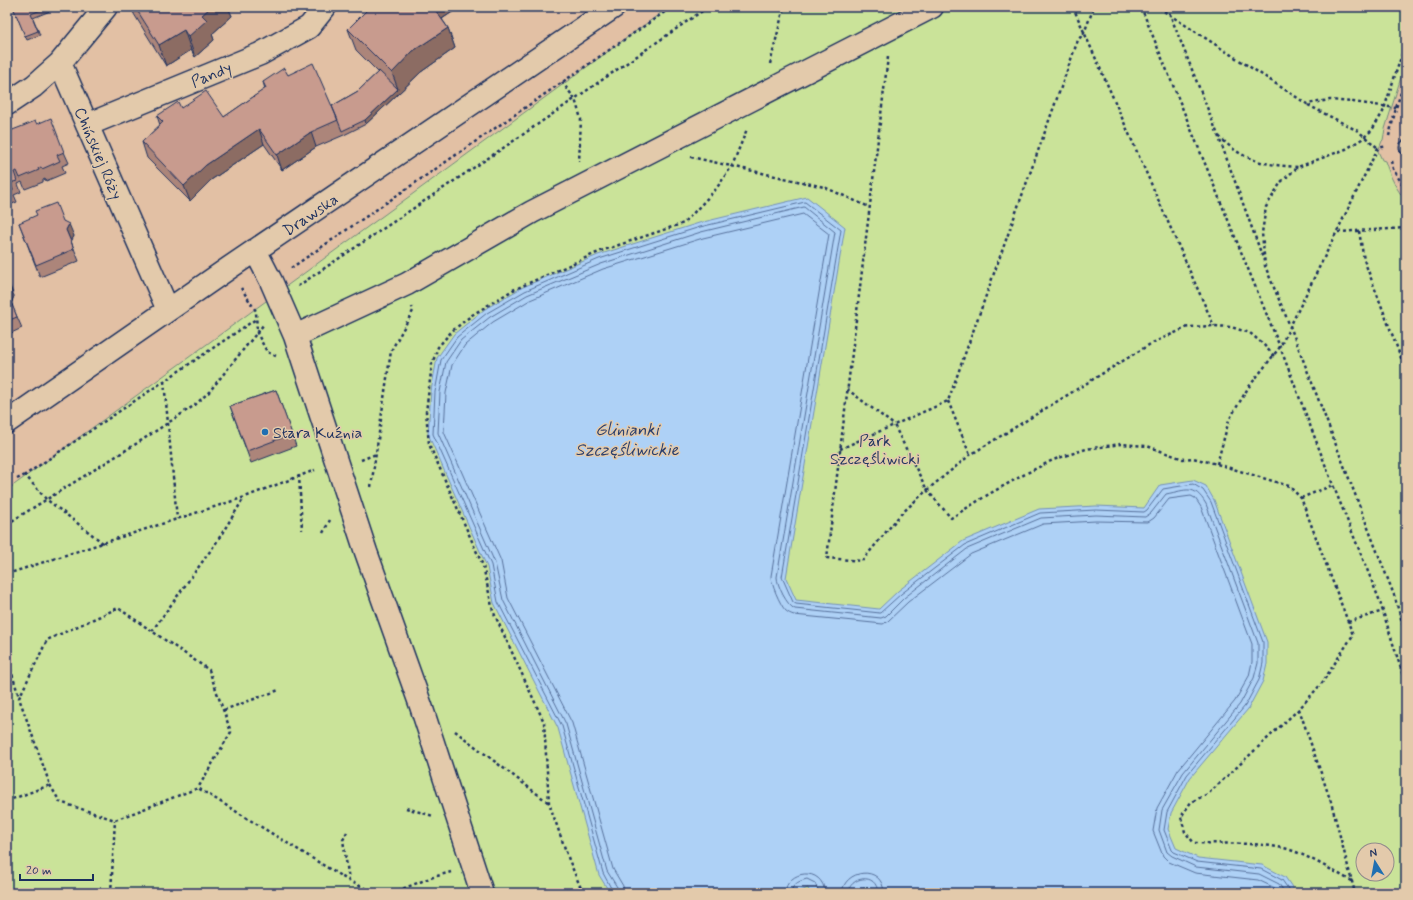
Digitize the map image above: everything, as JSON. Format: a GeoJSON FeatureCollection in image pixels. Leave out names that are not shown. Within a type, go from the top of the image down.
{"type":"FeatureCollection","features":[{"type":"Feature","properties":{"kind":"street"},"geometry":{"type":"LineString","coordinates":[[7,104],[34,86],[60,63],[106,7]]}},
{"type":"Feature","properties":{"kind":"street","name":"Pandy"},"geometry":{"type":"LineString","coordinates":[[87,125],[260,54],[309,27],[325,7]]}},
{"type":"Feature","properties":{"kind":"street","name":"Drawska"},"geometry":{"type":"LineString","coordinates":[[7,422],[255,250],[614,7]]}},
{"type":"Feature","properties":{"kind":"street"},"geometry":{"type":"LineString","coordinates":[[295,336],[406,284],[532,212],[932,7]]}},
{"type":"Feature","properties":{"kind":"street","name":"Chińskiej Róży"},"geometry":{"type":"LineString","coordinates":[[60,63],[168,310]]}},
{"type":"Feature","properties":{"kind":"street"},"geometry":{"type":"LineString","coordinates":[[255,250],[271,281],[295,336],[366,552],[421,706],[482,893]]}},
{"type":"Feature","properties":{"kind":"path"},"geometry":{"type":"LineString","coordinates":[[247,297],[672,7]]}},
{"type":"Feature","properties":{"kind":"path"},"geometry":{"type":"LineString","coordinates":[[7,524],[195,405],[209,392],[280,303],[300,284],[708,7]]}},
{"type":"Feature","properties":{"kind":"path"},"geometry":{"type":"LineString","coordinates":[[1073,7],[1214,326]]}},
{"type":"Feature","properties":{"kind":"path"},"geometry":{"type":"LineString","coordinates":[[970,455],[948,401],[1078,40],[1084,33],[1094,7]]}},
{"type":"Feature","properties":{"kind":"path"},"geometry":{"type":"LineString","coordinates":[[1141,7],[1280,347],[1333,485],[1380,599],[1406,685]]}},
{"type":"Feature","properties":{"kind":"path"},"geometry":{"type":"LineString","coordinates":[[1160,7],[1171,17],[1307,104],[1358,131],[1378,148]]}},
{"type":"Feature","properties":{"kind":"path"},"geometry":{"type":"LineString","coordinates":[[1167,7],[1218,135],[1265,266],[1290,326],[1394,595],[1406,635]]}},
{"type":"Feature","properties":{"kind":"path"},"geometry":{"type":"LineString","coordinates":[[891,27],[827,558],[862,561],[900,515],[927,490],[970,455],[1152,343],[1188,327],[1231,327],[1250,333],[1274,356]]}},
{"type":"Feature","properties":{"kind":"path"},"geometry":{"type":"LineString","coordinates":[[1265,266],[1262,233],[1266,207],[1281,182],[1298,167],[1346,149],[1365,137],[1372,130],[1383,112],[1406,42]]}},
{"type":"Feature","properties":{"kind":"path"},"geometry":{"type":"LineString","coordinates":[[1389,138],[1396,108],[1406,77]]}},
{"type":"Feature","properties":{"kind":"path"},"geometry":{"type":"LineString","coordinates":[[562,82],[575,98],[580,119],[578,189]]}},
{"type":"Feature","properties":{"kind":"path"},"geometry":{"type":"LineString","coordinates":[[1307,104],[1330,100],[1396,108]]}},
{"type":"Feature","properties":{"kind":"path"},"geometry":{"type":"LineString","coordinates":[[1218,135],[1229,146],[1249,158],[1269,164],[1298,167]]}},
{"type":"Feature","properties":{"kind":"path"},"geometry":{"type":"LineString","coordinates":[[1378,148],[1387,146],[1389,153]]}},
{"type":"Feature","properties":{"kind":"path"},"geometry":{"type":"LineString","coordinates":[[1217,464],[1229,420],[1248,388],[1280,347],[1338,232],[1378,148]]}},
{"type":"Feature","properties":{"kind":"path"},"geometry":{"type":"LineString","coordinates":[[690,157],[824,186],[869,207]]}},
{"type":"Feature","properties":{"kind":"path"},"geometry":{"type":"LineString","coordinates":[[1391,161],[1393,168],[1406,190]]}},
{"type":"Feature","properties":{"kind":"path"},"geometry":{"type":"LineString","coordinates":[[583,893],[569,860],[549,803],[544,722],[493,611],[483,566],[428,444],[426,412],[432,364],[438,347],[452,331],[472,315],[513,290],[601,251],[684,223]]}},
{"type":"Feature","properties":{"kind":"path"},"geometry":{"type":"LineString","coordinates":[[1338,232],[1406,228]]}},
{"type":"Feature","properties":{"kind":"path"},"geometry":{"type":"LineString","coordinates":[[1359,231],[1364,260],[1406,371]]}},
{"type":"Feature","properties":{"kind":"path"},"geometry":{"type":"LineString","coordinates":[[240,286],[256,311],[257,332],[267,352],[284,359],[303,359]]}},
{"type":"Feature","properties":{"kind":"path"},"geometry":{"type":"LineString","coordinates":[[370,490],[391,351],[413,311],[410,301]]}},
{"type":"Feature","properties":{"kind":"path"},"geometry":{"type":"LineString","coordinates":[[17,479],[256,319]]}},
{"type":"Feature","properties":{"kind":"path"},"geometry":{"type":"LineString","coordinates":[[164,381],[177,519]]}},
{"type":"Feature","properties":{"kind":"path"},"geometry":{"type":"LineString","coordinates":[[847,389],[894,425],[927,490],[951,518],[988,494],[1052,460],[1086,450],[1121,444],[1147,446],[1183,459],[1193,458],[1217,464],[1289,486],[1301,498],[1353,634],[1322,683],[1299,709],[1208,794],[1191,802],[1181,816],[1185,832],[1194,842],[1250,844],[1284,848],[1306,857],[1352,882]]}},
{"type":"Feature","properties":{"kind":"path"},"geometry":{"type":"LineString","coordinates":[[840,450],[948,401]]}},
{"type":"Feature","properties":{"kind":"path"},"geometry":{"type":"LineString","coordinates":[[7,574],[245,497],[336,462]]}},
{"type":"Feature","properties":{"kind":"path"},"geometry":{"type":"LineString","coordinates":[[25,475],[46,499],[103,543]]}},
{"type":"Feature","properties":{"kind":"path"},"geometry":{"type":"LineString","coordinates":[[300,475],[302,530]]}},
{"type":"Feature","properties":{"kind":"path"},"geometry":{"type":"LineString","coordinates":[[1301,498],[1333,485]]}},
{"type":"Feature","properties":{"kind":"path"},"geometry":{"type":"LineString","coordinates":[[152,630],[216,542],[245,497]]}},
{"type":"Feature","properties":{"kind":"path"},"geometry":{"type":"LineString","coordinates":[[7,657],[19,698],[50,785],[60,802],[114,820],[198,788],[231,732],[209,670],[118,608],[47,640],[19,698]]}},
{"type":"Feature","properties":{"kind":"path"},"geometry":{"type":"LineString","coordinates":[[1348,622],[1383,611]]}},
{"type":"Feature","properties":{"kind":"path"},"geometry":{"type":"LineString","coordinates":[[224,710],[279,690]]}},
{"type":"Feature","properties":{"kind":"path"},"geometry":{"type":"LineString","coordinates":[[1299,709],[1331,802],[1355,893]]}},
{"type":"Feature","properties":{"kind":"path"},"geometry":{"type":"LineString","coordinates":[[452,729],[549,803]]}},
{"type":"Feature","properties":{"kind":"path"},"geometry":{"type":"LineString","coordinates":[[7,801],[50,785]]}},
{"type":"Feature","properties":{"kind":"path"},"geometry":{"type":"LineString","coordinates":[[198,788],[349,881],[375,893]]}},
{"type":"Feature","properties":{"kind":"path"},"geometry":{"type":"LineString","coordinates":[[111,893],[114,820]]}},
{"type":"Feature","properties":{"kind":"path"},"geometry":{"type":"LineString","coordinates":[[347,832],[343,840],[349,881]]}},
{"type":"Feature","properties":{"kind":"path"},"geometry":{"type":"LineString","coordinates":[[392,893],[430,878],[473,865]]}},
{"type":"Feature","properties":{"kind":"green space","name":"Park Szczęśliwicki"},"geometry":{"type":"Polygon","coordinates":[[[669,7],[1406,7],[1406,61],[1383,140],[1378,151],[1382,160],[1385,161],[1396,187],[1406,201],[1406,893],[7,893],[7,490],[669,7]]]}},
{"type":"Feature","properties":{"kind":"water","name":"Glinianki Szczęśliwickie"},"geometry":{"type":"Polygon","coordinates":[[[807,197],[845,227],[786,578],[796,600],[879,609],[898,591],[963,541],[1039,509],[1096,506],[1144,508],[1160,485],[1193,480],[1206,486],[1214,500],[1267,642],[1267,664],[1263,681],[1248,709],[1190,778],[1171,813],[1168,829],[1176,848],[1198,858],[1262,865],[1285,877],[1296,893],[870,893],[867,887],[852,893],[810,893],[808,888],[796,893],[610,893],[599,875],[558,728],[494,603],[487,567],[428,434],[431,391],[437,358],[454,334],[485,309],[523,287],[598,255],[699,223],[807,197]]]}},
{"type":"Feature","properties":{"kind":"building"},"geometry":{"type":"Polygon","coordinates":[[[13,7],[48,7],[31,14],[38,31],[25,36],[13,7]]]}},
{"type":"Feature","properties":{"kind":"building"},"geometry":{"type":"Polygon","coordinates":[[[135,7],[211,7],[202,15],[207,20],[188,37],[184,30],[159,45],[135,7]]]}},
{"type":"Feature","properties":{"kind":"building"},"geometry":{"type":"Polygon","coordinates":[[[367,7],[433,7],[448,28],[413,51],[392,73],[348,29],[368,9],[367,7]]]}},
{"type":"Feature","properties":{"kind":"building"},"geometry":{"type":"Polygon","coordinates":[[[313,63],[338,120],[311,132],[277,155],[259,129],[206,165],[184,186],[142,142],[163,122],[157,116],[178,102],[181,108],[206,91],[224,117],[266,88],[263,82],[284,68],[288,75],[313,63]]]}},
{"type":"Feature","properties":{"kind":"building"},"geometry":{"type":"Polygon","coordinates":[[[379,71],[398,89],[365,120],[342,131],[332,106],[358,91],[379,71]]]}},
{"type":"Feature","properties":{"kind":"building"},"geometry":{"type":"Polygon","coordinates":[[[51,118],[64,152],[57,155],[60,161],[42,169],[41,167],[38,168],[39,170],[20,178],[17,171],[14,172],[17,181],[10,183],[13,190],[7,192],[7,135],[11,134],[10,131],[35,121],[37,124],[51,118]]]}},
{"type":"Feature","properties":{"kind":"building"},"geometry":{"type":"Polygon","coordinates":[[[56,203],[63,221],[69,224],[66,230],[74,249],[36,265],[19,223],[37,215],[35,211],[56,203]]]}},
{"type":"Feature","properties":{"kind":"building"},"geometry":{"type":"Polygon","coordinates":[[[7,292],[17,317],[7,321],[7,292]]]}},
{"type":"Feature","properties":{"kind":"building","name":"Stara Kuźnia"},"geometry":{"type":"Polygon","coordinates":[[[276,390],[292,434],[247,451],[230,406],[276,390]]]}},
{"type":"Feature","properties":{"kind":"place","name":"Stara Kuźnia"},"geometry":{"type":"Point","coordinates":[265,432]}}]}
